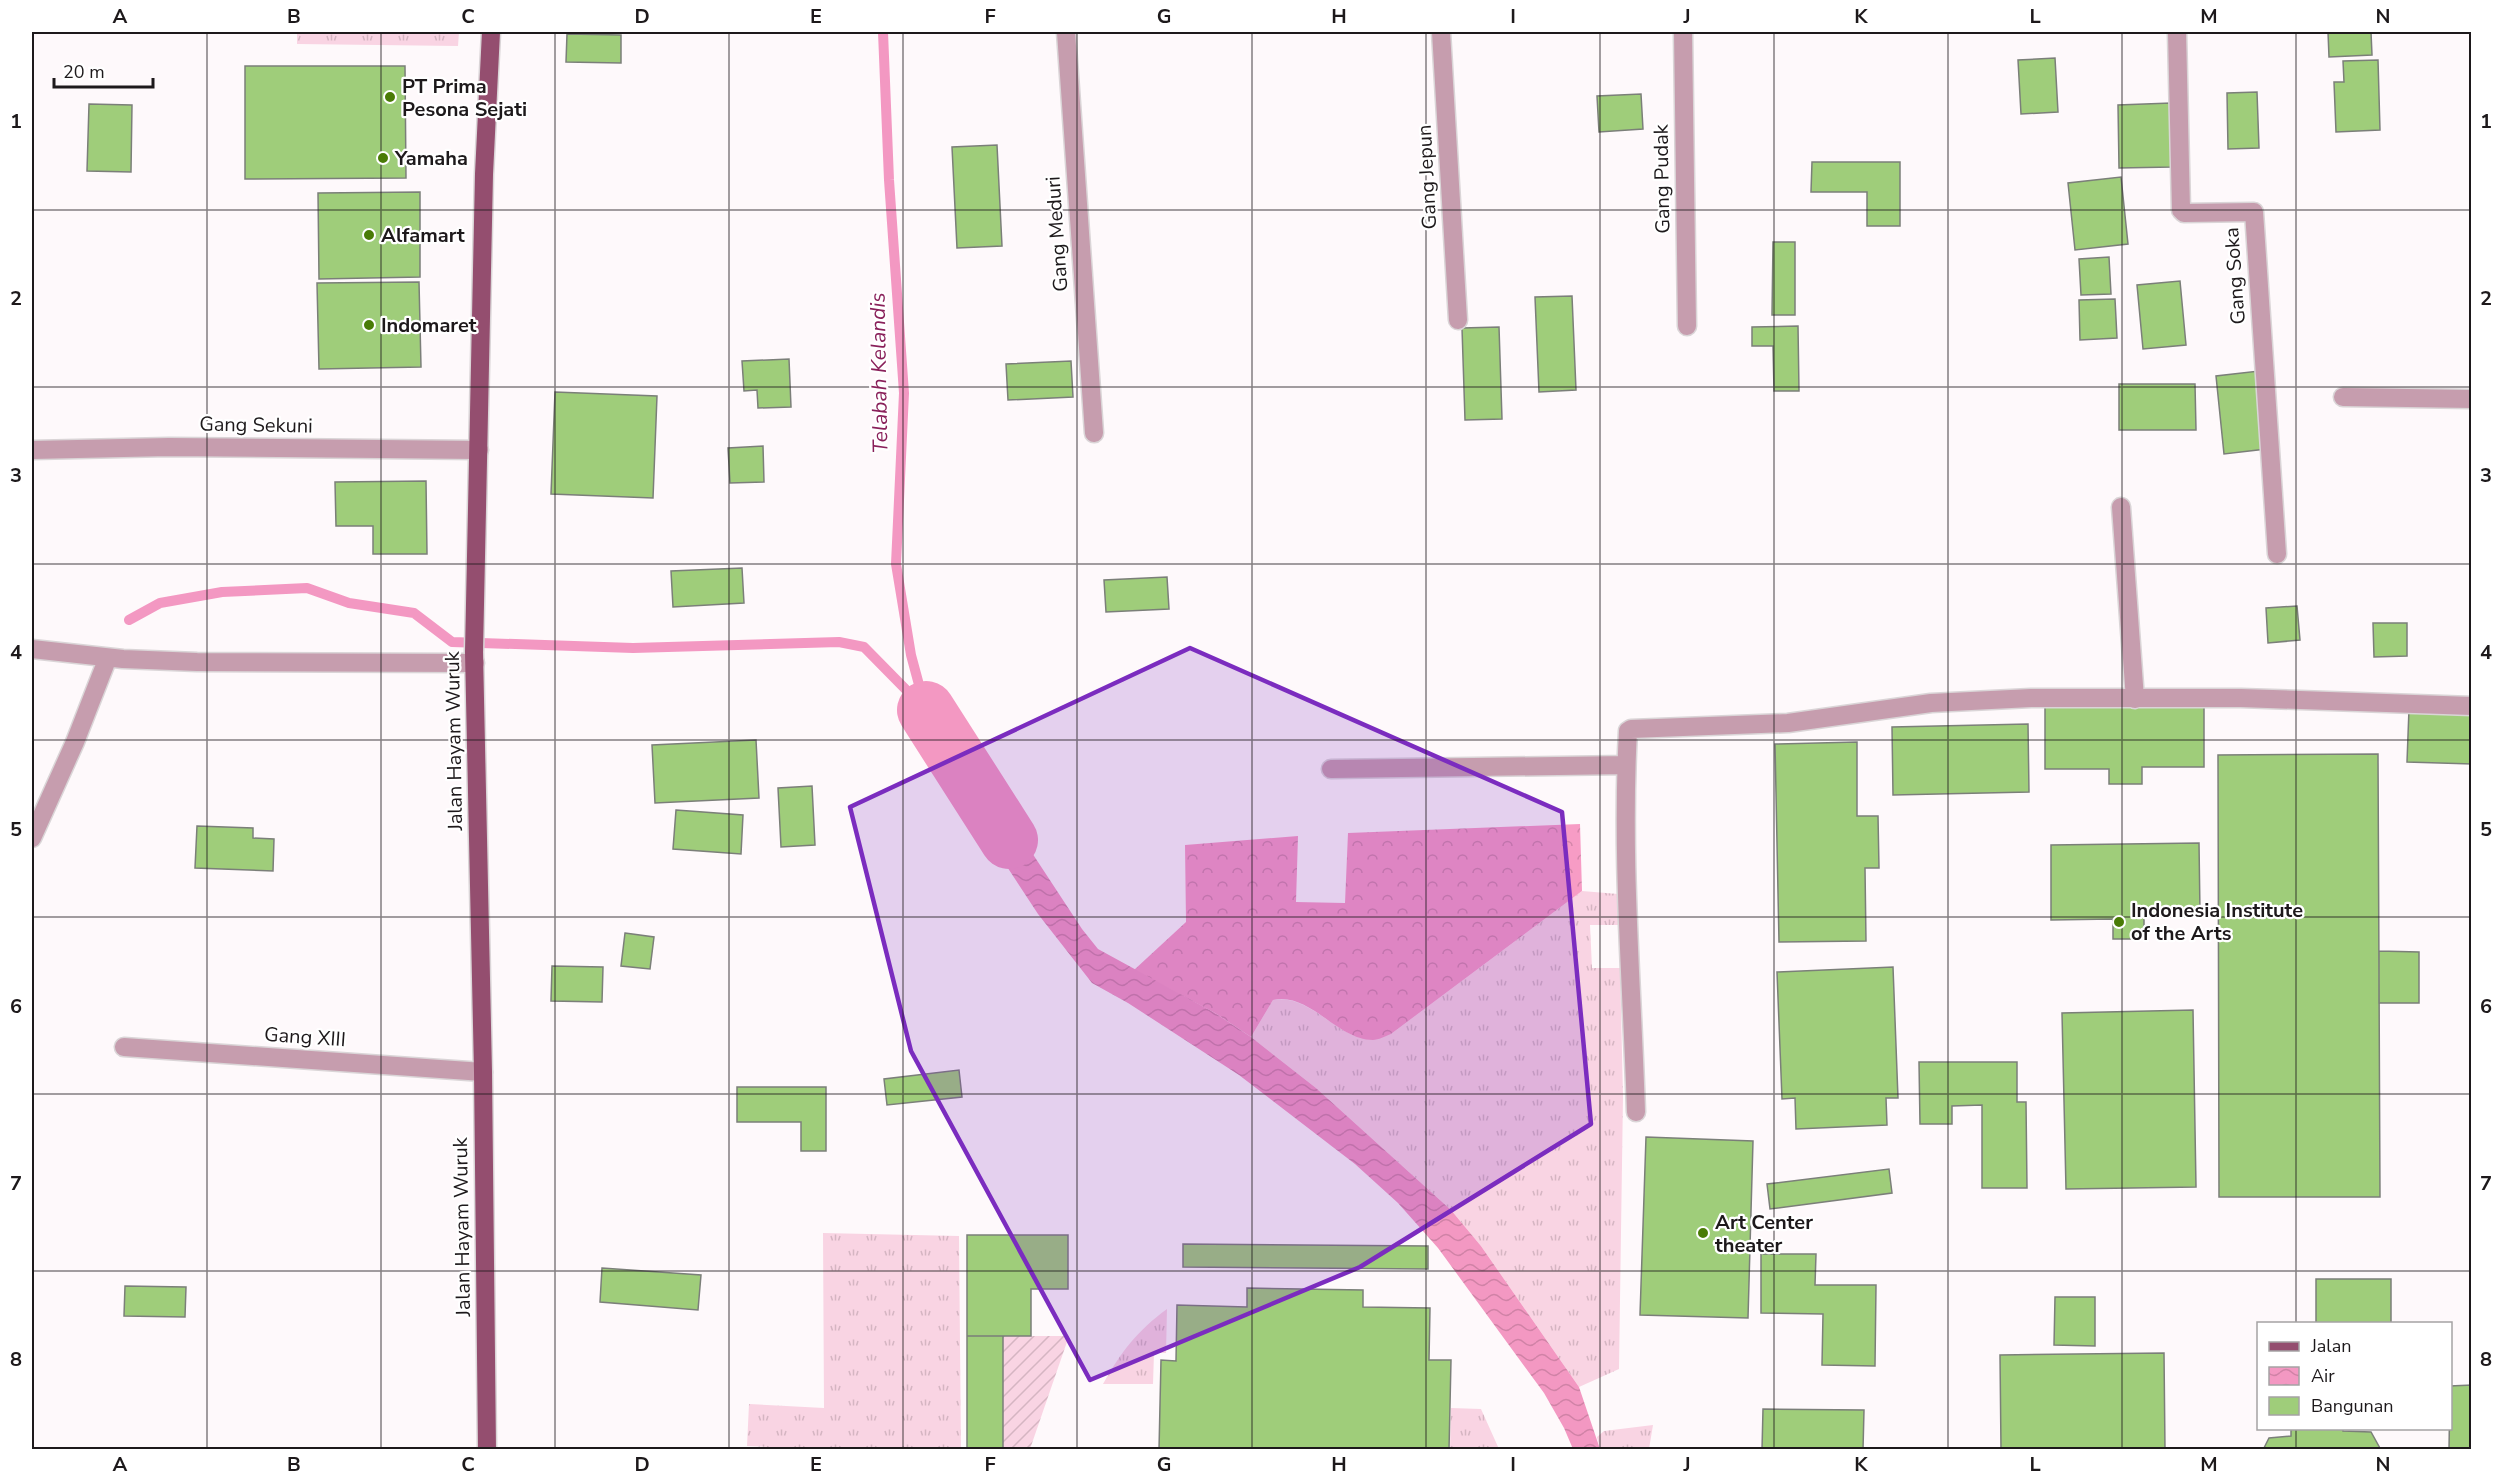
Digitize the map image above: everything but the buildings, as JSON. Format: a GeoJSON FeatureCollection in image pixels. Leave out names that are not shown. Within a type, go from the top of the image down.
{"type":"FeatureCollection","features":[{"type":"Feature","properties":{"kind":"main road","name":"Jalan Hayam Wuruk"},"geometry":{"type":"LineString","coordinates":[[487,1449],[475,608],[484,174],[491,32]]}},
{"type":"Feature","properties":{"kind":"street","name":"Gang Meduri"},"geometry":{"type":"LineString","coordinates":[[1066,32],[1094,432]]}},
{"type":"Feature","properties":{"kind":"street","name":"Gang Jepun"},"geometry":{"type":"LineString","coordinates":[[1441,32],[1458,320]]}},
{"type":"Feature","properties":{"kind":"street","name":"Gang Pudak"},"geometry":{"type":"LineString","coordinates":[[1683,32],[1687,326]]}},
{"type":"Feature","properties":{"kind":"street","name":"Gang Soka"},"geometry":{"type":"LineString","coordinates":[[2177,32],[2181,210],[2183,213],[2251,210],[2253,212],[2277,554]]}},
{"type":"Feature","properties":{"kind":"street"},"geometry":{"type":"LineString","coordinates":[[2343,396],[2472,399]]}},
{"type":"Feature","properties":{"kind":"street","name":"Gang Sekuni"},"geometry":{"type":"LineString","coordinates":[[32,450],[170,447],[479,450]]}},
{"type":"Feature","properties":{"kind":"street"},"geometry":{"type":"LineString","coordinates":[[2121,507],[2135,699]]}},
{"type":"Feature","properties":{"kind":"street"},"geometry":{"type":"LineString","coordinates":[[32,650],[75,652],[123,659],[197,662],[475,658]]}},
{"type":"Feature","properties":{"kind":"street"},"geometry":{"type":"LineString","coordinates":[[32,838],[75,742],[105,664]]}},
{"type":"Feature","properties":{"kind":"street"},"geometry":{"type":"LineString","coordinates":[[1636,1112],[1626,765],[1628,731],[1631,729],[1788,723],[1932,703],[2031,698],[2241,699],[2472,706]]}},
{"type":"Feature","properties":{"kind":"street"},"geometry":{"type":"LineString","coordinates":[[1331,769],[1626,765]]}},
{"type":"Feature","properties":{"kind":"street","name":"Gang XIII"},"geometry":{"type":"LineString","coordinates":[[124,1047],[483,1072]]}},
{"type":"Feature","properties":{"kind":"highlighted area"},"geometry":{"type":"Polygon","coordinates":[[[1190,648],[1562,812],[1591,1124],[1360,1267],[1090,1380],[911,1051],[850,807],[1190,648]]]}},
{"type":"Feature","properties":{"kind":"green space"},"geometry":{"type":"Polygon","coordinates":[[[297,32],[459,32],[458,46],[297,44],[297,32]]]}},
{"type":"Feature","properties":{"kind":"green space"},"geometry":{"type":"Polygon","coordinates":[[[1580,824],[1582,891],[1391,1034],[1380,1039],[1360,1038],[1347,1033],[1311,1009],[1286,999],[1273,1000],[1251,1037],[1215,1013],[1134,970],[1186,922],[1185,845],[1298,836],[1296,902],[1345,903],[1348,833],[1580,824]]]}},
{"type":"Feature","properties":{"kind":"green space"},"geometry":{"type":"Polygon","coordinates":[[[1582,891],[1618,894],[1619,925],[1590,925],[1592,968],[1620,968],[1623,1096],[1619,1369],[1579,1387],[1481,1246],[1451,1210],[1316,1088],[1251,1037],[1273,1000],[1284,999],[1305,1006],[1353,1035],[1367,1037],[1391,1034],[1582,891]]]}},
{"type":"Feature","properties":{"kind":"green space"},"geometry":{"type":"Polygon","coordinates":[[[823,1233],[959,1236],[961,1449],[834,1450],[747,1446],[749,1404],[824,1408],[823,1233]]]}},
{"type":"Feature","properties":{"kind":"green space"},"geometry":{"type":"Polygon","coordinates":[[[1167,1309],[1166,1353],[1154,1353],[1153,1384],[1103,1384],[1130,1343],[1167,1309]]]}},
{"type":"Feature","properties":{"kind":"green space"},"geometry":{"type":"Polygon","coordinates":[[[1003,1336],[1069,1336],[1030,1449],[1003,1450],[1003,1336]]]}},
{"type":"Feature","properties":{"kind":"green space"},"geometry":{"type":"Polygon","coordinates":[[[1451,1408],[1481,1409],[1499,1449],[1450,1449],[1451,1408]]]}},
{"type":"Feature","properties":{"kind":"green space"},"geometry":{"type":"Polygon","coordinates":[[[1653,1425],[1649,1449],[1600,1449],[1597,1437],[1604,1431],[1653,1425]]]}},
{"type":"Feature","properties":{"kind":"water"},"geometry":{"type":"Polygon","coordinates":[[[975,766],[1082,929],[1098,949],[1215,1013],[1251,1037],[1316,1088],[1451,1210],[1481,1246],[1579,1387],[1600,1449],[1573,1449],[1544,1393],[1438,1248],[1398,1203],[1355,1164],[1239,1075],[1128,1003],[1092,983],[1038,914],[952,783],[975,766]]]}},
{"type":"Feature","properties":{"kind":"waterway","name":"Telabah Kelandis"},"geometry":{"type":"LineString","coordinates":[[883,32],[889,180],[904,393],[896,564],[911,655],[925,707]]}},
{"type":"Feature","properties":{"kind":"waterway"},"geometry":{"type":"LineString","coordinates":[[129,620],[160,603],[222,592],[307,588],[349,603],[414,613],[452,642],[633,648],[839,642],[864,647],[926,710]]}},
{"type":"Feature","properties":{"kind":"waterway"},"geometry":{"type":"LineString","coordinates":[[926,710],[1009,840]]}},
{"type":"Feature","properties":{"kind":"place","name":"PT Prima Pesona Sejati"},"geometry":{"type":"Point","coordinates":[390,97]}},
{"type":"Feature","properties":{"kind":"place","name":"Yamaha"},"geometry":{"type":"Point","coordinates":[383,158]}},
{"type":"Feature","properties":{"kind":"place","name":"Alfamart"},"geometry":{"type":"Point","coordinates":[369,235]}},
{"type":"Feature","properties":{"kind":"place","name":"Indomaret"},"geometry":{"type":"Point","coordinates":[369,325]}},
{"type":"Feature","properties":{"kind":"place","name":"Indonesia Institute of the Arts"},"geometry":{"type":"Point","coordinates":[2119,922]}},
{"type":"Feature","properties":{"kind":"place","name":"Art Center theater"},"geometry":{"type":"Point","coordinates":[1703,1233]}}]}
